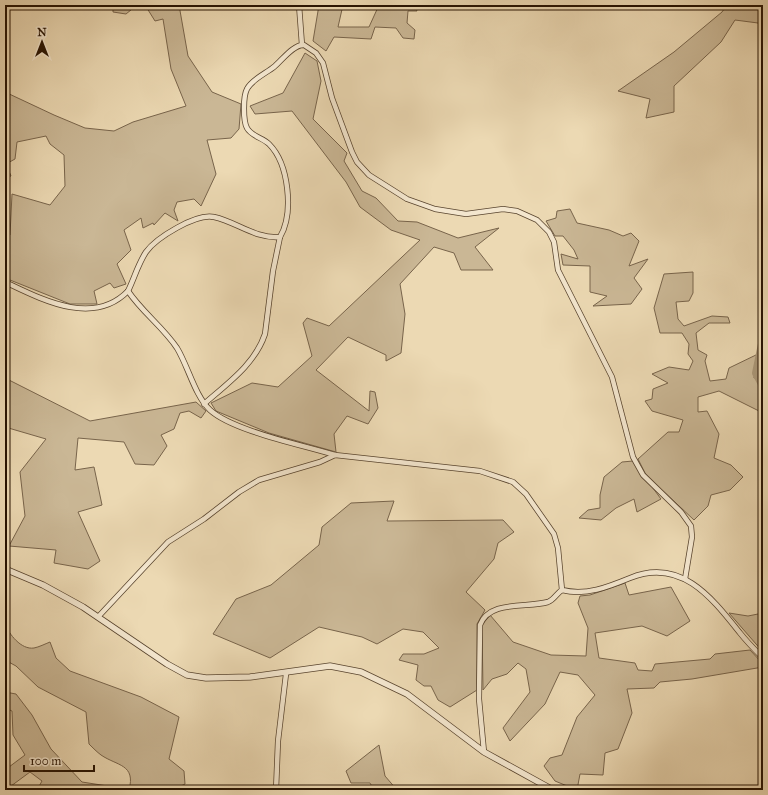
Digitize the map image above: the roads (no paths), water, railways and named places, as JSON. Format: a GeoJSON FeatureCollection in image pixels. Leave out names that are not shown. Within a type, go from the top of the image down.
{"type":"FeatureCollection","features":[{"type":"Feature","properties":{"kind":"street"},"geometry":{"type":"LineString","coordinates":[[299,5],[302,45]]}},
{"type":"Feature","properties":{"kind":"street"},"geometry":{"type":"LineString","coordinates":[[204,404],[237,376],[262,343],[265,334],[273,270],[280,237],[283,232],[288,203],[287,184],[283,169],[272,147],[248,130],[246,126],[244,98],[248,86],[296,47],[302,45],[316,53],[320,58],[332,98],[357,162],[378,182],[407,199],[450,212],[466,214],[502,209],[517,210],[537,220],[549,232],[554,242],[558,270],[612,377],[633,457],[643,475],[681,512],[691,526],[692,544],[685,579]]}},
{"type":"Feature","properties":{"kind":"street"},"geometry":{"type":"LineString","coordinates":[[5,282],[51,302],[83,309],[108,305],[123,296],[128,291],[146,252],[155,243],[196,218],[213,217],[248,232],[280,237]]}},
{"type":"Feature","properties":{"kind":"street"},"geometry":{"type":"LineString","coordinates":[[128,291],[162,328],[176,347],[204,404],[216,414],[243,428],[335,455],[480,471],[513,482],[526,494],[554,534],[558,548],[562,590]]}},
{"type":"Feature","properties":{"kind":"street"},"geometry":{"type":"LineString","coordinates":[[123,296],[132,297]]}},
{"type":"Feature","properties":{"kind":"street"},"geometry":{"type":"LineString","coordinates":[[98,618],[168,542],[204,519],[239,492],[265,478],[320,462],[335,455]]}},
{"type":"Feature","properties":{"kind":"street"},"geometry":{"type":"LineString","coordinates":[[5,569],[43,585],[187,675],[206,678],[228,678],[286,674],[311,667],[330,666],[361,672],[418,701],[484,752],[553,790]]}},
{"type":"Feature","properties":{"kind":"street"},"geometry":{"type":"LineString","coordinates":[[484,752],[479,699],[480,625],[482,620],[491,612],[506,607],[547,602],[562,590],[587,593],[650,572],[685,579],[699,587],[763,658]]}},
{"type":"Feature","properties":{"kind":"street"},"geometry":{"type":"LineString","coordinates":[[276,790],[278,741],[286,674]]}},
{"type":"Feature","properties":{"kind":"waterway"},"geometry":{"type":"LineString","coordinates":[[761,5],[763,11]]}},
{"type":"Feature","properties":{"kind":"waterway"},"geometry":{"type":"LineString","coordinates":[[763,339],[756,373],[763,386]]}}]}
